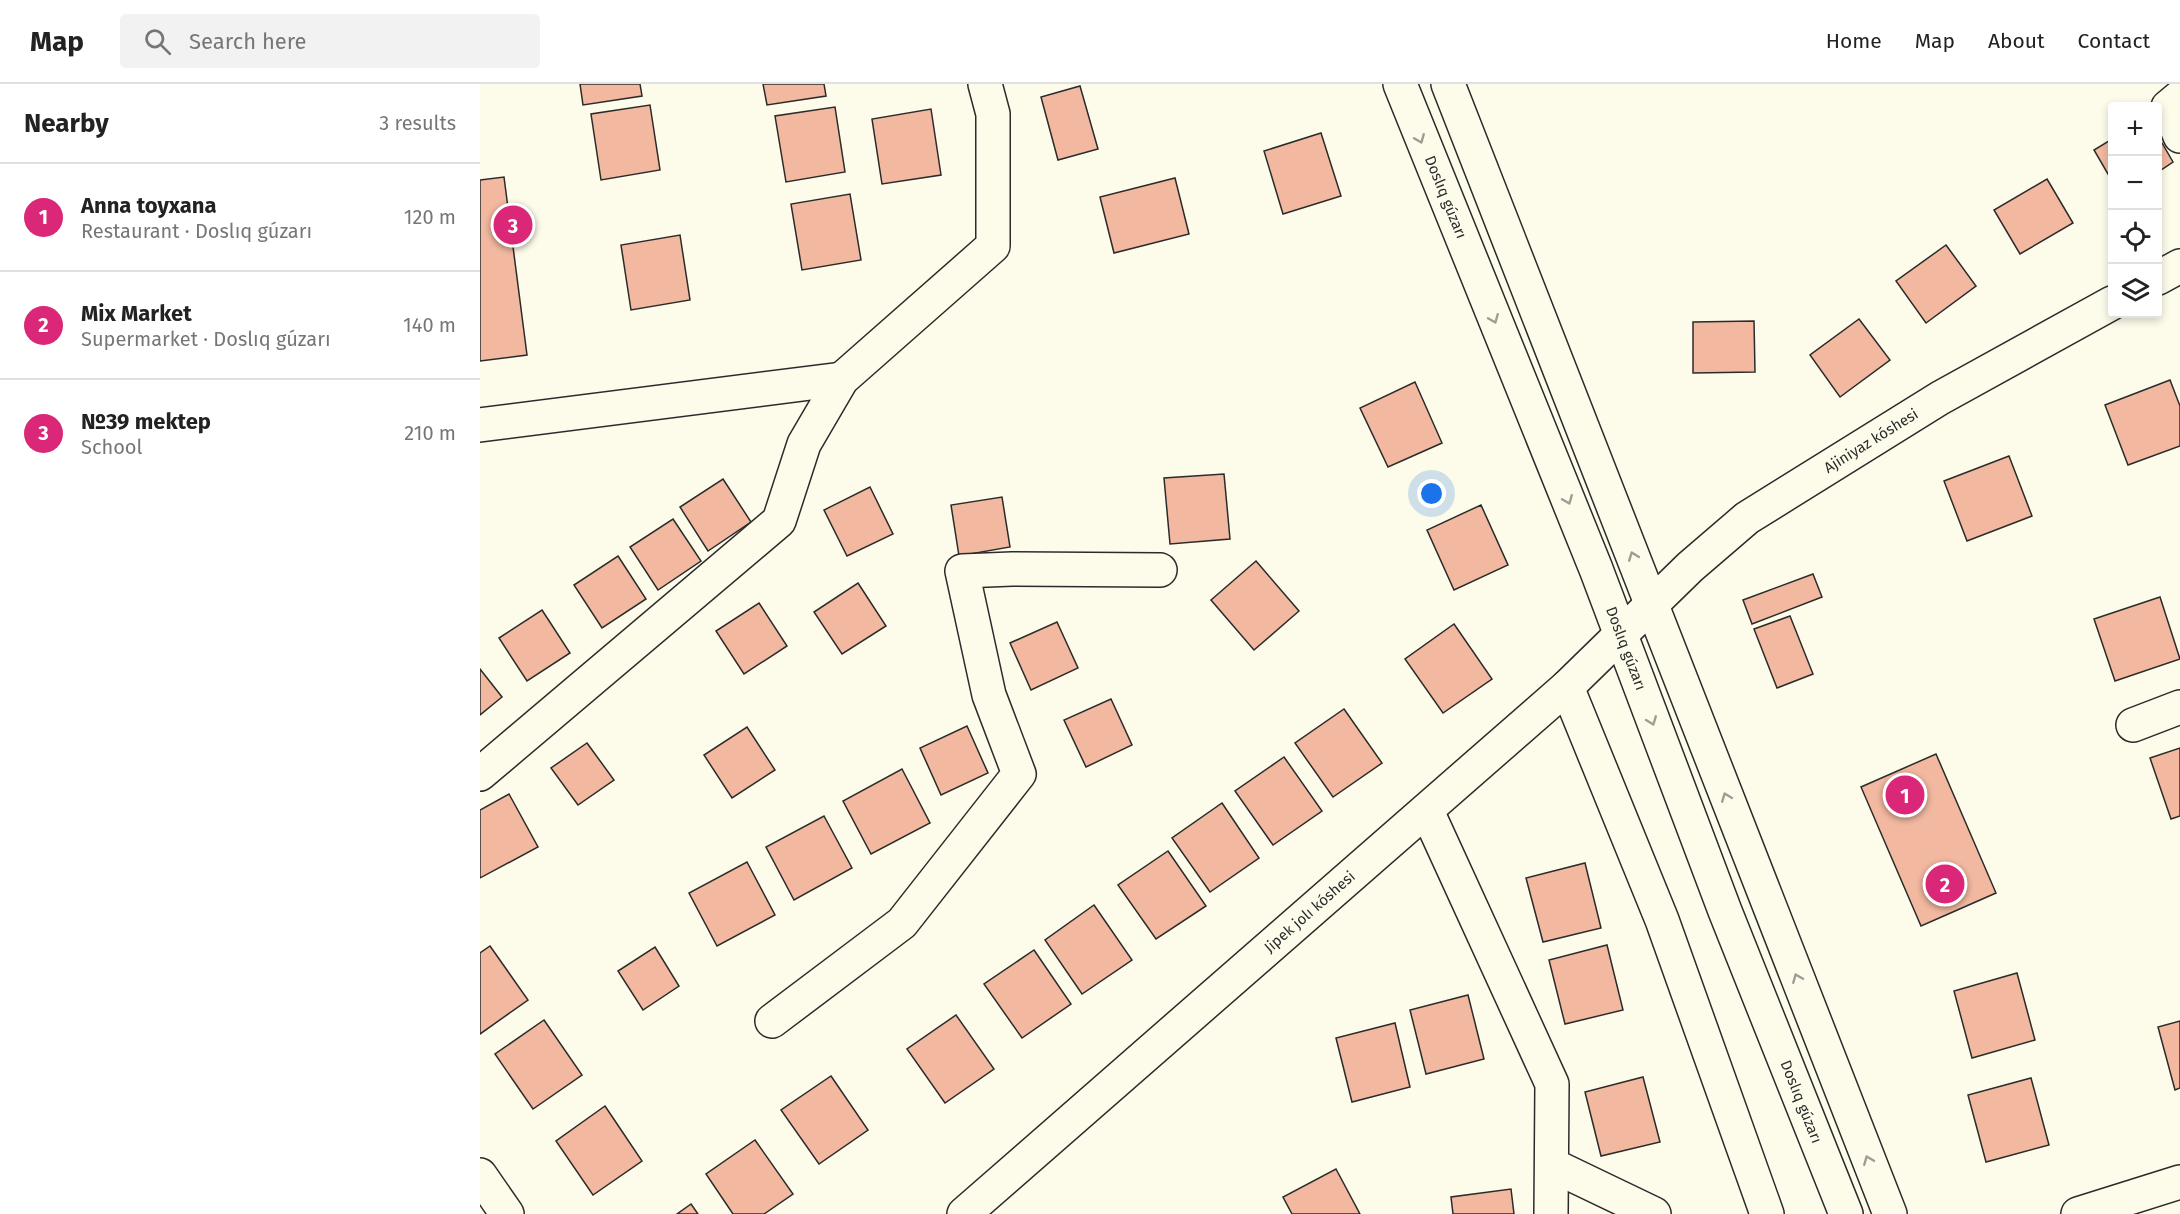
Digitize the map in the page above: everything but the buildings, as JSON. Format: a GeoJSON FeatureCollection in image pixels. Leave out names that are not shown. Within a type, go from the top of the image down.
{"type":"FeatureCollection","features":[{"type":"Feature","properties":{"kind":"street"},"geometry":{"type":"LineString","coordinates":[[480,774],[778,521],[804,444],[842,379],[993,246],[993,114],[985,84]]}},
{"type":"Feature","properties":{"kind":"street","name":"Doslıq gúzarı"},"geometry":{"type":"LineString","coordinates":[[1400,84],[1596,569],[1619,637],[1846,1214]]}},
{"type":"Feature","properties":{"kind":"street"},"geometry":{"type":"LineString","coordinates":[[1448,84],[1890,1214]]}},
{"type":"Feature","properties":{"kind":"street"},"geometry":{"type":"LineString","coordinates":[[2180,97],[2168,107],[2180,136]]}},
{"type":"Feature","properties":{"kind":"street"},"geometry":{"type":"LineString","coordinates":[[2162,275],[2180,266]]}},
{"type":"Feature","properties":{"kind":"street","name":"Ajiniyaz kóshesi"},"geometry":{"type":"LineString","coordinates":[[1652,607],[1690,567],[1747,518],[1940,398],[2108,305]]}},
{"type":"Feature","properties":{"kind":"street"},"geometry":{"type":"LineString","coordinates":[[480,425],[842,379]]}},
{"type":"Feature","properties":{"kind":"street"},"geometry":{"type":"LineString","coordinates":[[772,1021],[902,923],[1019,774],[989,695],[962,571],[1160,570]]}},
{"type":"Feature","properties":{"kind":"street","name":"Jipek jolı kóshesi"},"geometry":{"type":"LineString","coordinates":[[964,1214],[1155,1045],[1427,811],[1567,687],[1652,607]]}},
{"type":"Feature","properties":{"kind":"street"},"geometry":{"type":"LineString","coordinates":[[1567,687],[1662,920],[1767,1214]]}},
{"type":"Feature","properties":{"kind":"street"},"geometry":{"type":"LineString","coordinates":[[2133,724],[2180,707]]}},
{"type":"Feature","properties":{"kind":"street"},"geometry":{"type":"LineString","coordinates":[[1427,811],[1552,1084],[1554,1166],[1551,1214]]}},
{"type":"Feature","properties":{"kind":"street"},"geometry":{"type":"LineString","coordinates":[[1554,1166],[1654,1214]]}},
{"type":"Feature","properties":{"kind":"street"},"geometry":{"type":"LineString","coordinates":[[480,1175],[507,1214]]}},
{"type":"Feature","properties":{"kind":"street"},"geometry":{"type":"LineString","coordinates":[[2078,1214],[2180,1182]]}},
{"type":"Feature","properties":{"kind":"place","name":"№39 mektep"},"geometry":{"type":"Point","coordinates":[513,225]}},
{"type":"Feature","properties":{"kind":"place","name":"Anna toyxana"},"geometry":{"type":"Point","coordinates":[1905,795]}},
{"type":"Feature","properties":{"kind":"place","name":"Mix Market"},"geometry":{"type":"Point","coordinates":[1945,884]}}]}
